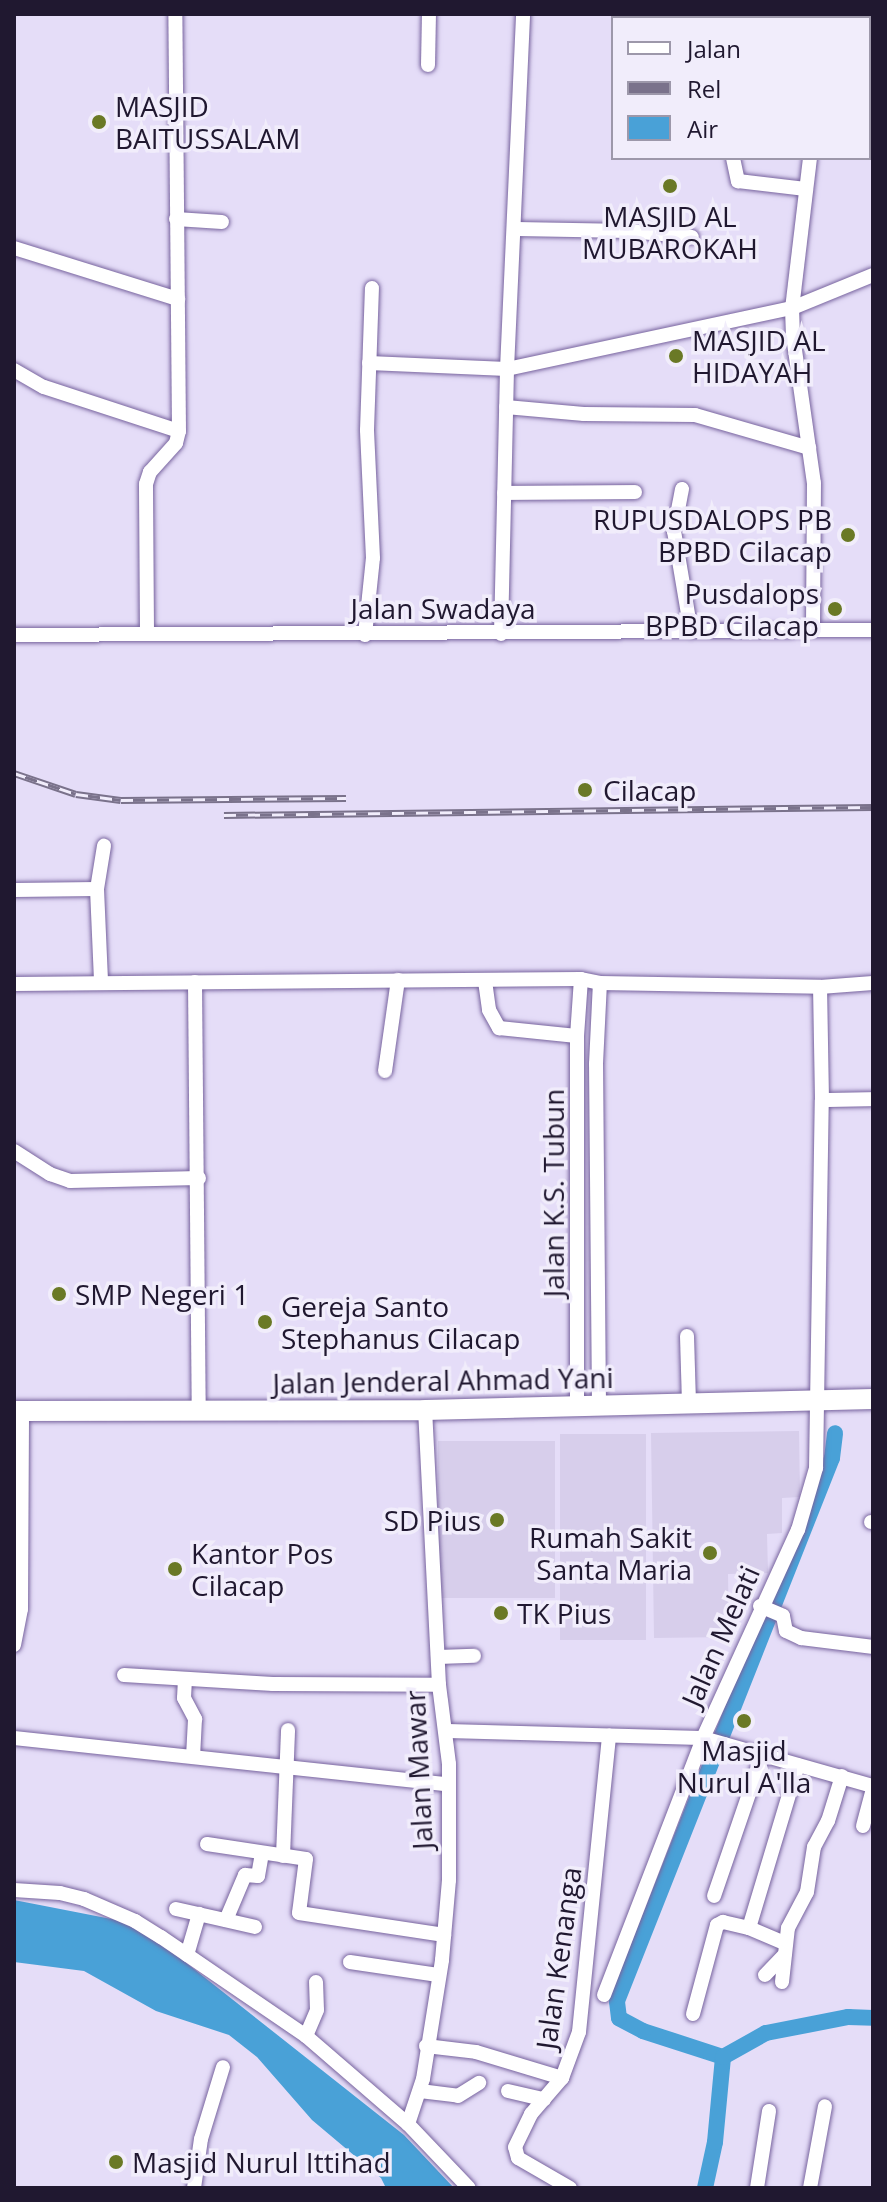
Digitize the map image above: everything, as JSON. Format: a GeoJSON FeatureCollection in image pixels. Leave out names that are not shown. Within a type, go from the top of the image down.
{"type":"FeatureCollection","features":[{"type":"Feature","properties":{"kind":"main road","name":"Jalan Jenderal Ahmad Yani"},"geometry":{"type":"LineString","coordinates":[[18,1411],[425,1410],[873,1399]]}},
{"type":"Feature","properties":{"kind":"street"},"geometry":{"type":"LineString","coordinates":[[147,632],[146,484],[150,472],[176,443],[179,431],[175,14]]}},
{"type":"Feature","properties":{"kind":"street"},"geometry":{"type":"LineString","coordinates":[[428,65],[429,14]]}},
{"type":"Feature","properties":{"kind":"street"},"geometry":{"type":"LineString","coordinates":[[501,634],[507,369],[516,229],[523,14]]}},
{"type":"Feature","properties":{"kind":"street"},"geometry":{"type":"LineString","coordinates":[[733,160],[738,181],[806,189]]}},
{"type":"Feature","properties":{"kind":"street"},"geometry":{"type":"LineString","coordinates":[[810,160],[792,308],[794,348],[815,508],[813,630]]}},
{"type":"Feature","properties":{"kind":"street"},"geometry":{"type":"LineString","coordinates":[[176,219],[222,222]]}},
{"type":"Feature","properties":{"kind":"street"},"geometry":{"type":"LineString","coordinates":[[516,229],[630,231],[692,237]]}},
{"type":"Feature","properties":{"kind":"street"},"geometry":{"type":"LineString","coordinates":[[14,248],[178,299]]}},
{"type":"Feature","properties":{"kind":"street"},"geometry":{"type":"LineString","coordinates":[[369,363],[507,369],[792,308],[873,275]]}},
{"type":"Feature","properties":{"kind":"street"},"geometry":{"type":"LineString","coordinates":[[365,635],[373,558],[367,430],[372,288]]}},
{"type":"Feature","properties":{"kind":"street"},"geometry":{"type":"LineString","coordinates":[[14,370],[44,387],[179,431]]}},
{"type":"Feature","properties":{"kind":"street"},"geometry":{"type":"LineString","coordinates":[[506,407],[584,414],[695,415],[809,448]]}},
{"type":"Feature","properties":{"kind":"street"},"geometry":{"type":"LineString","coordinates":[[682,489],[674,531],[691,632]]}},
{"type":"Feature","properties":{"kind":"street"},"geometry":{"type":"LineString","coordinates":[[504,493],[635,492]]}},
{"type":"Feature","properties":{"kind":"street","name":"Jalan Swadaya"},"geometry":{"type":"LineString","coordinates":[[14,635],[873,630]]}},
{"type":"Feature","properties":{"kind":"street"},"geometry":{"type":"LineString","coordinates":[[101,981],[97,889],[104,846]]}},
{"type":"Feature","properties":{"kind":"street"},"geometry":{"type":"LineString","coordinates":[[14,890],[97,889]]}},
{"type":"Feature","properties":{"kind":"street"},"geometry":{"type":"LineString","coordinates":[[14,984],[581,979],[600,983],[820,987],[873,983]]}},
{"type":"Feature","properties":{"kind":"street","name":"Jalan K.S. Tubun"},"geometry":{"type":"LineString","coordinates":[[577,1405],[580,1213],[577,1036],[581,979]]}},
{"type":"Feature","properties":{"kind":"street"},"geometry":{"type":"LineString","coordinates":[[385,1071],[398,980]]}},
{"type":"Feature","properties":{"kind":"street"},"geometry":{"type":"LineString","coordinates":[[485,981],[489,1010],[499,1028],[577,1036]]}},
{"type":"Feature","properties":{"kind":"street"},"geometry":{"type":"LineString","coordinates":[[195,982],[199,1411]]}},
{"type":"Feature","properties":{"kind":"street","name":"Jalan K.S. Tubun"},"geometry":{"type":"LineString","coordinates":[[599,1405],[597,1213],[600,983]]}},
{"type":"Feature","properties":{"kind":"street","name":"Jalan Melati"},"geometry":{"type":"LineString","coordinates":[[446,1731],[705,1738],[771,1611],[807,1506],[816,1468],[822,1100],[820,987]]}},
{"type":"Feature","properties":{"kind":"street"},"geometry":{"type":"LineString","coordinates":[[822,1100],[873,1099]]}},
{"type":"Feature","properties":{"kind":"street"},"geometry":{"type":"LineString","coordinates":[[14,1151],[50,1174],[70,1181],[199,1178]]}},
{"type":"Feature","properties":{"kind":"street"},"geometry":{"type":"LineString","coordinates":[[580,1213],[597,1213]]}},
{"type":"Feature","properties":{"kind":"street"},"geometry":{"type":"LineString","coordinates":[[687,1336],[689,1405]]}},
{"type":"Feature","properties":{"kind":"street","name":"Jalan Mawar"},"geometry":{"type":"LineString","coordinates":[[408,2124],[420,2091],[444,1935],[449,1880],[446,1731],[439,1685],[425,1410]]}},
{"type":"Feature","properties":{"kind":"street"},"geometry":{"type":"LineString","coordinates":[[14,1645],[21,1609],[18,1411]]}},
{"type":"Feature","properties":{"kind":"street"},"geometry":{"type":"LineString","coordinates":[[771,1611],[786,1631],[801,1638],[873,1647]]}},
{"type":"Feature","properties":{"kind":"street"},"geometry":{"type":"LineString","coordinates":[[438,1657],[474,1656]]}},
{"type":"Feature","properties":{"kind":"street"},"geometry":{"type":"LineString","coordinates":[[124,1675],[439,1685]]}},
{"type":"Feature","properties":{"kind":"street"},"geometry":{"type":"LineString","coordinates":[[185,1679],[184,1698],[195,1719],[193,1756]]}},
{"type":"Feature","properties":{"kind":"street"},"geometry":{"type":"LineString","coordinates":[[283,1856],[288,1730]]}},
{"type":"Feature","properties":{"kind":"street","name":"Jalan Kenanga"},"geometry":{"type":"LineString","coordinates":[[570,2188],[533,2169],[515,2152],[517,2139],[562,2078],[579,2032],[609,1736]]}},
{"type":"Feature","properties":{"kind":"street"},"geometry":{"type":"LineString","coordinates":[[14,1738],[447,1784]]}},
{"type":"Feature","properties":{"kind":"street"},"geometry":{"type":"LineString","coordinates":[[604,1995],[705,1738],[873,1787],[863,1826]]}},
{"type":"Feature","properties":{"kind":"street"},"geometry":{"type":"LineString","coordinates":[[714,1896],[762,1756]]}},
{"type":"Feature","properties":{"kind":"street"},"geometry":{"type":"LineString","coordinates":[[749,1928],[798,1765]]}},
{"type":"Feature","properties":{"kind":"street"},"geometry":{"type":"LineString","coordinates":[[782,1982],[785,1949],[794,1913],[807,1892],[814,1847],[828,1821],[842,1776]]}},
{"type":"Feature","properties":{"kind":"street"},"geometry":{"type":"LineString","coordinates":[[207,1844],[307,1860],[299,1913],[444,1935]]}},
{"type":"Feature","properties":{"kind":"street"},"geometry":{"type":"LineString","coordinates":[[226,1920],[245,1875],[258,1876],[262,1854]]}},
{"type":"Feature","properties":{"kind":"street"},"geometry":{"type":"LineString","coordinates":[[14,1890],[60,1893],[107,1907],[187,1955],[306,2036],[408,2124],[469,2188]]}},
{"type":"Feature","properties":{"kind":"street"},"geometry":{"type":"LineString","coordinates":[[176,1909],[255,1927]]}},
{"type":"Feature","properties":{"kind":"street"},"geometry":{"type":"LineString","coordinates":[[187,1955],[199,1914]]}},
{"type":"Feature","properties":{"kind":"street"},"geometry":{"type":"LineString","coordinates":[[693,2014],[717,1925],[723,1922],[749,1928],[785,1949]]}},
{"type":"Feature","properties":{"kind":"street"},"geometry":{"type":"LineString","coordinates":[[765,1975],[785,1949]]}},
{"type":"Feature","properties":{"kind":"street"},"geometry":{"type":"LineString","coordinates":[[350,1962],[438,1975]]}},
{"type":"Feature","properties":{"kind":"street"},"geometry":{"type":"LineString","coordinates":[[306,2036],[317,2010],[316,1982]]}},
{"type":"Feature","properties":{"kind":"street"},"geometry":{"type":"LineString","coordinates":[[426,2046],[476,2052],[562,2078]]}},
{"type":"Feature","properties":{"kind":"street"},"geometry":{"type":"LineString","coordinates":[[194,2188],[201,2139],[223,2067]]}},
{"type":"Feature","properties":{"kind":"street"},"geometry":{"type":"LineString","coordinates":[[420,2091],[458,2096],[479,2083]]}},
{"type":"Feature","properties":{"kind":"street"},"geometry":{"type":"LineString","coordinates":[[508,2091],[544,2099]]}},
{"type":"Feature","properties":{"kind":"street"},"geometry":{"type":"LineString","coordinates":[[810,2188],[825,2106]]}},
{"type":"Feature","properties":{"kind":"street"},"geometry":{"type":"LineString","coordinates":[[757,2188],[769,2111]]}},
{"type":"Feature","properties":{"kind":"shaded area","name":"Rumah Sakit Santa Maria"},"geometry":{"type":"Polygon","coordinates":[[[799,1431],[800,1497],[782,1498],[782,1533],[767,1534],[768,1573],[728,1574],[729,1637],[654,1638],[651,1433],[799,1431]]]}},
{"type":"Feature","properties":{"kind":"shaded area"},"geometry":{"type":"Polygon","coordinates":[[[560,1434],[646,1434],[646,1640],[560,1640],[560,1434]]]}},
{"type":"Feature","properties":{"kind":"shaded area","name":"SD Pius"},"geometry":{"type":"Polygon","coordinates":[[[438,1441],[555,1441],[555,1598],[438,1598],[438,1441]]]}},
{"type":"Feature","properties":{"kind":"water"},"geometry":{"type":"Polygon","coordinates":[[[14,1900],[137,1924],[404,2135],[454,2188],[386,2188],[381,2178],[312,2120],[257,2057],[229,2035],[156,2011],[84,1971],[14,1962],[14,1900]]]}},
{"type":"Feature","properties":{"kind":"waterway"},"geometry":{"type":"LineString","coordinates":[[723,2057],[643,2031],[619,2018],[617,2001],[832,1458],[835,1433]]}},
{"type":"Feature","properties":{"kind":"waterway"},"geometry":{"type":"LineString","coordinates":[[705,2188],[715,2142],[723,2057],[766,2033],[848,2017],[873,2018]]}},
{"type":"Feature","properties":{"kind":"railway"},"geometry":{"type":"LineString","coordinates":[[14,773],[76,794],[121,800],[346,798]]}},
{"type":"Feature","properties":{"kind":"railway"},"geometry":{"type":"LineString","coordinates":[[224,815],[873,807]]}},
{"type":"Feature","properties":{"kind":"place","name":"MASJID BAITUSSALAM"},"geometry":{"type":"Point","coordinates":[99,122]}},
{"type":"Feature","properties":{"kind":"place","name":"MASJID AL MUBAROKAH"},"geometry":{"type":"Point","coordinates":[670,186]}},
{"type":"Feature","properties":{"kind":"place","name":"MASJID AL HIDAYAH"},"geometry":{"type":"Point","coordinates":[676,356]}},
{"type":"Feature","properties":{"kind":"place","name":"RUPUSDALOPS PB BPBD Cilacap"},"geometry":{"type":"Point","coordinates":[848,535]}},
{"type":"Feature","properties":{"kind":"place","name":"Pusdalops BPBD Cilacap"},"geometry":{"type":"Point","coordinates":[835,609]}},
{"type":"Feature","properties":{"kind":"place","name":"Cilacap"},"geometry":{"type":"Point","coordinates":[585,790]}},
{"type":"Feature","properties":{"kind":"place","name":"SMP Negeri 1"},"geometry":{"type":"Point","coordinates":[59,1294]}},
{"type":"Feature","properties":{"kind":"place","name":"Gereja Santo Stephanus Cilacap"},"geometry":{"type":"Point","coordinates":[265,1322]}},
{"type":"Feature","properties":{"kind":"place","name":"SD Pius"},"geometry":{"type":"Point","coordinates":[497,1520]}},
{"type":"Feature","properties":{"kind":"place","name":"Rumah Sakit Santa Maria"},"geometry":{"type":"Point","coordinates":[710,1553]}},
{"type":"Feature","properties":{"kind":"place","name":"Kantor Pos Cilacap"},"geometry":{"type":"Point","coordinates":[175,1569]}},
{"type":"Feature","properties":{"kind":"place","name":"TK Pius"},"geometry":{"type":"Point","coordinates":[501,1613]}},
{"type":"Feature","properties":{"kind":"place","name":"Masjid Nurul A'lla"},"geometry":{"type":"Point","coordinates":[744,1721]}},
{"type":"Feature","properties":{"kind":"place","name":"Masjid Nurul Ittihad"},"geometry":{"type":"Point","coordinates":[116,2162]}}]}
